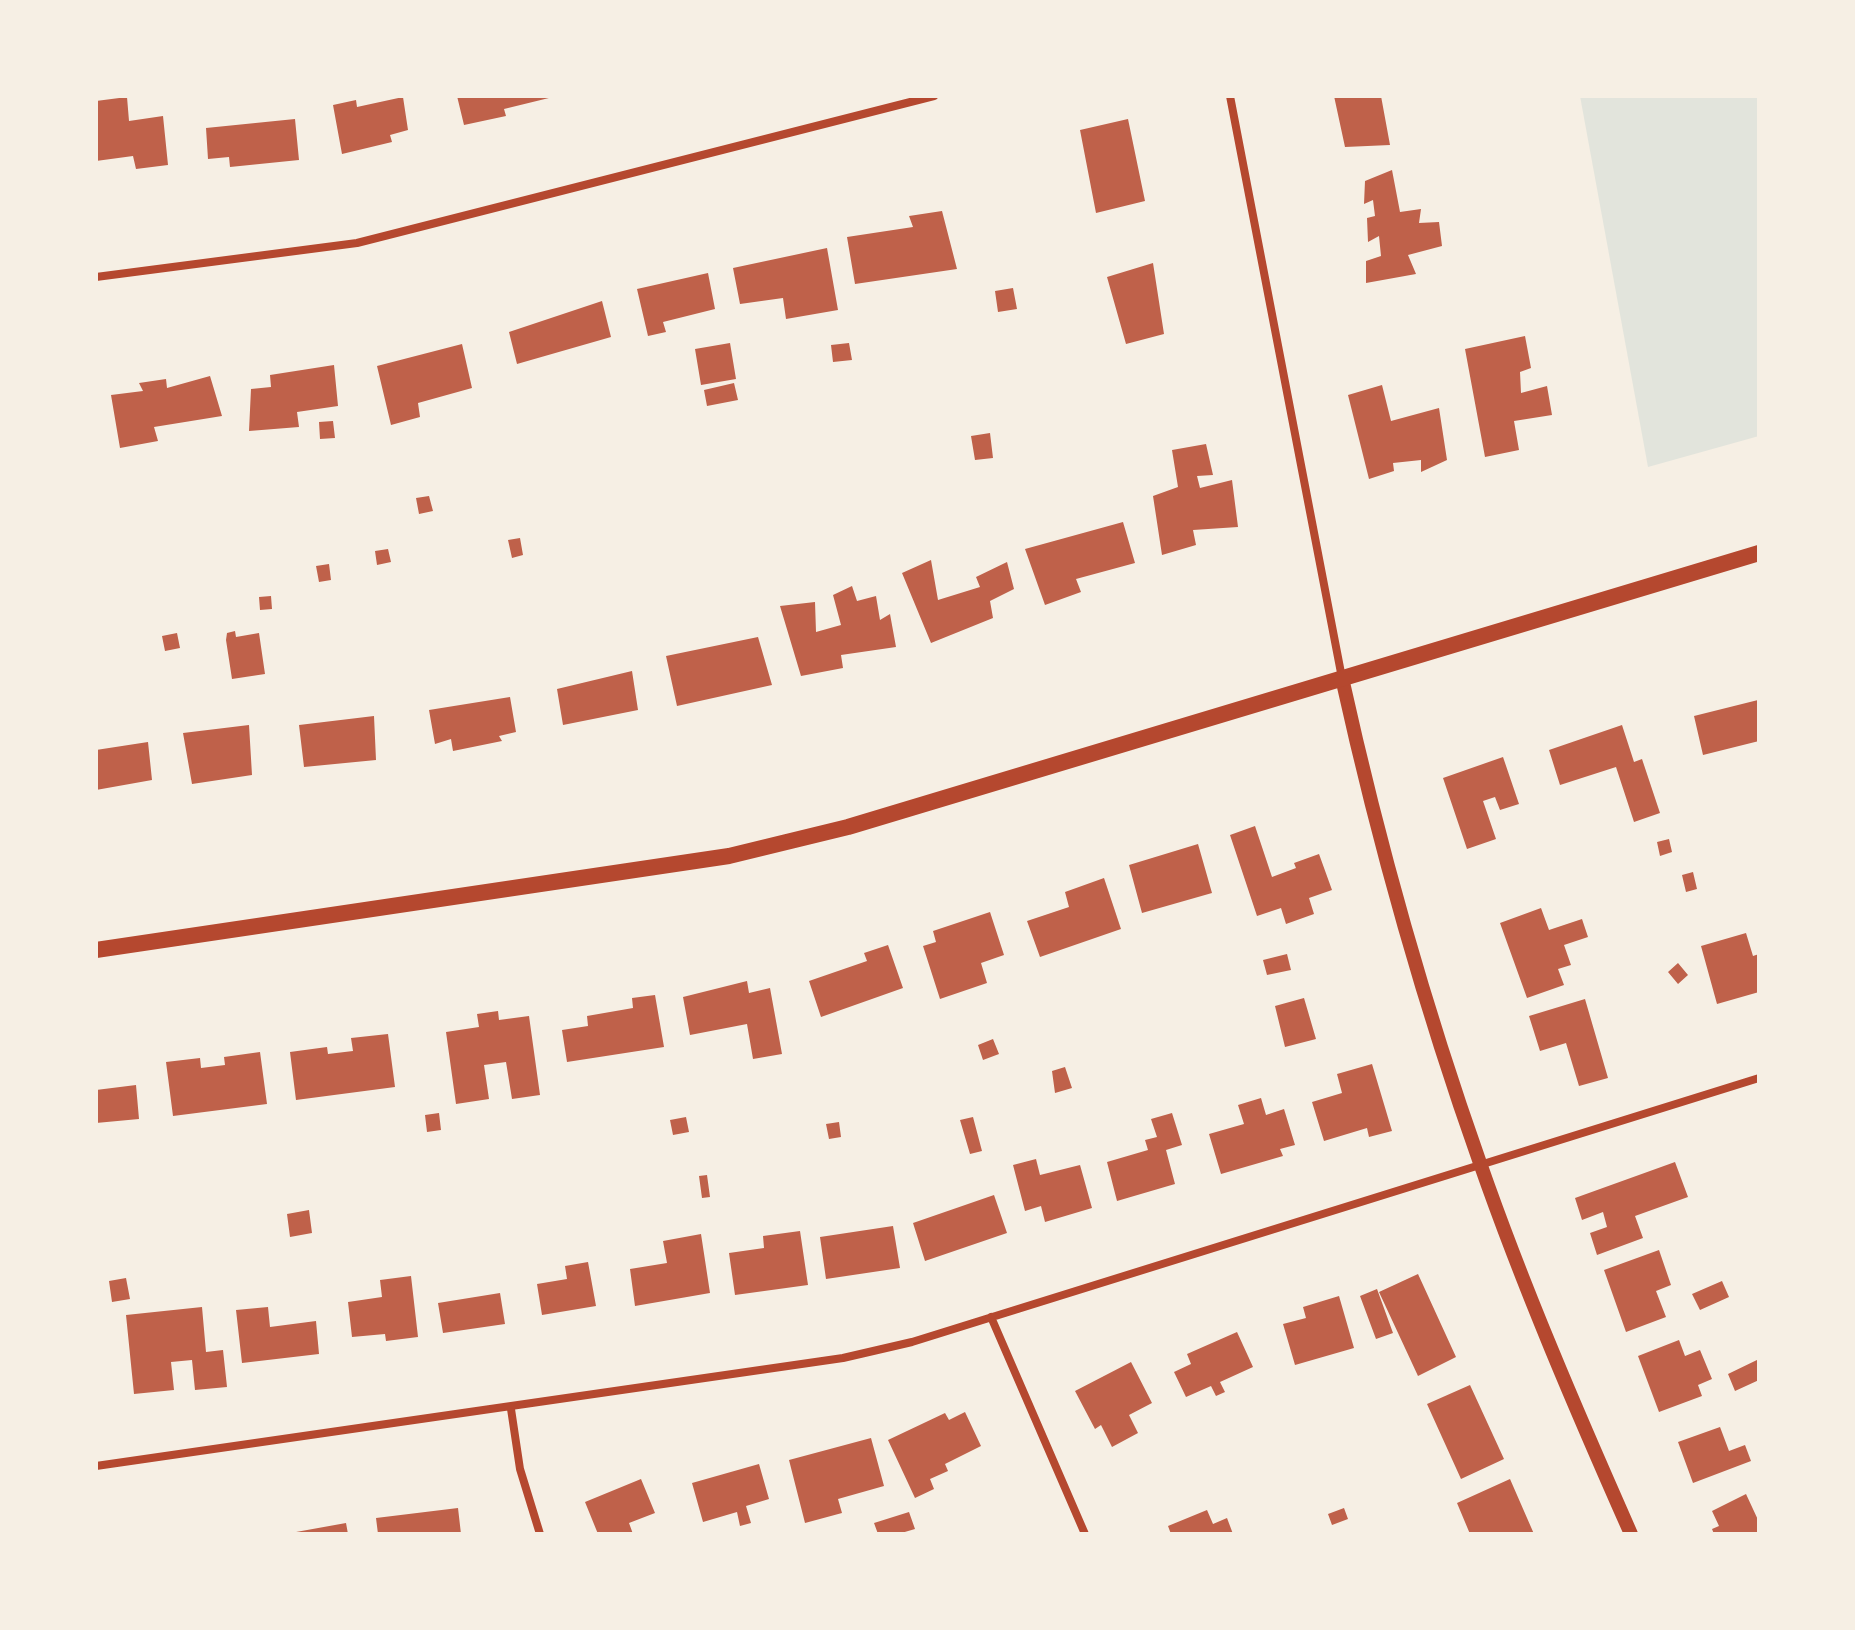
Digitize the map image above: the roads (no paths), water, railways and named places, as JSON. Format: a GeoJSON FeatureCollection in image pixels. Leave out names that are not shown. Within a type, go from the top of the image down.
{"type":"FeatureCollection","features":[{"type":"Feature","properties":{"kind":"main road"},"geometry":{"type":"LineString","coordinates":[[96,950],[729,856],[848,827],[1759,553]]}},
{"type":"Feature","properties":{"kind":"street"},"geometry":{"type":"LineString","coordinates":[[96,277],[357,243],[934,96]]}},
{"type":"Feature","properties":{"kind":"street"},"geometry":{"type":"LineString","coordinates":[[1230,96],[1362,769],[1405,922],[1480,1163],[1571,1398],[1631,1534]]}},
{"type":"Feature","properties":{"kind":"street"},"geometry":{"type":"LineString","coordinates":[[96,1466],[511,1409],[843,1358],[912,1342],[1759,1078]]}},
{"type":"Feature","properties":{"kind":"street"},"geometry":{"type":"LineString","coordinates":[[991,1317],[1085,1534]]}},
{"type":"Feature","properties":{"kind":"street"},"geometry":{"type":"LineString","coordinates":[[511,1409],[520,1469],[540,1534]]}}]}
